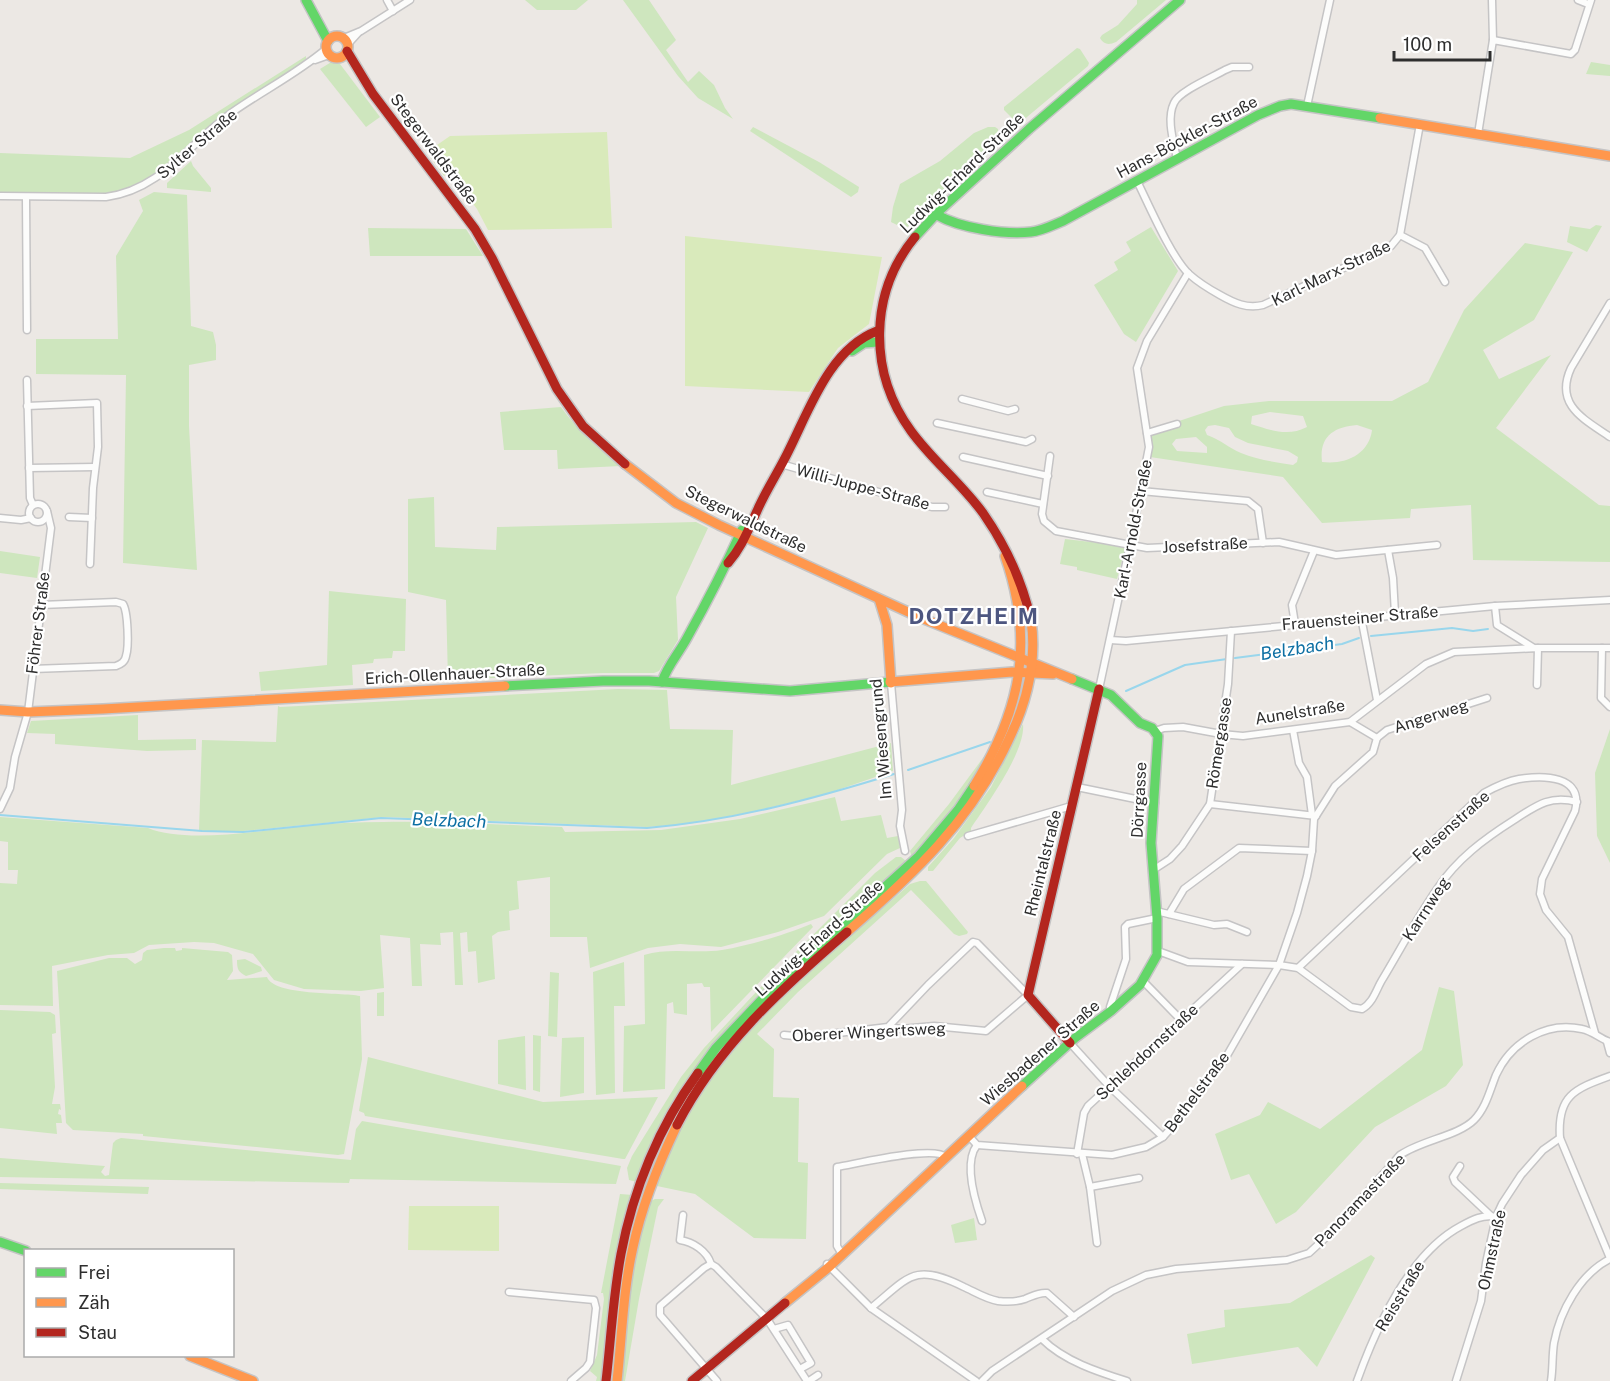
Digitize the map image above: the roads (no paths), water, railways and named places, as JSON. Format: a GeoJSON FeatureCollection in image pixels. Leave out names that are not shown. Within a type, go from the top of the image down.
{"type":"FeatureCollection","features":[{"type":"Feature","properties":{"kind":"street","name":"Stegerwaldstraße"},"geometry":{"type":"LineString","coordinates":[[306,0],[337,47],[475,229],[492,258],[556,388],[583,426],[615,456],[676,503],[742,536],[905,611],[1033,662],[1056,674],[1099,689]]}},
{"type":"Feature","properties":{"kind":"street"},"geometry":{"type":"LineString","coordinates":[[387,0],[393,10]]}},
{"type":"Feature","properties":{"kind":"street","name":"Sylter Straße"},"geometry":{"type":"LineString","coordinates":[[0,196],[106,197],[119,196],[141,188],[164,173],[232,112],[410,0]]}},
{"type":"Feature","properties":{"kind":"street","name":"Ludwig-Erhard-Straße"},"geometry":{"type":"LineString","coordinates":[[617,1381],[626,1281],[637,1228],[651,1183],[688,1104],[720,1057],[755,1017],[966,815],[1003,755],[1025,702],[1033,662],[1031,625],[1025,590],[1009,553],[995,532],[960,486],[905,423],[892,401],[884,378],[877,331],[883,297],[898,262],[912,241],[940,212],[1030,127],[1180,0]]}},
{"type":"Feature","properties":{"kind":"street"},"geometry":{"type":"LineString","coordinates":[[1307,106],[1330,0]]}},
{"type":"Feature","properties":{"kind":"street"},"geometry":{"type":"LineString","coordinates":[[1478,134],[1493,40],[1492,0]]}},
{"type":"Feature","properties":{"kind":"street"},"geometry":{"type":"LineString","coordinates":[[1493,40],[1568,56],[1575,50],[1589,2],[1578,0]]}},
{"type":"Feature","properties":{"kind":"street"},"geometry":{"type":"LineString","coordinates":[[1177,159],[1171,124],[1174,102],[1181,94],[1225,70],[1249,67]]}},
{"type":"Feature","properties":{"kind":"street","name":"Hans-Böckler-Straße"},"geometry":{"type":"LineString","coordinates":[[940,212],[963,224],[1016,231],[1041,230],[1063,221],[1269,110],[1291,104],[1610,156]]}},
{"type":"Feature","properties":{"kind":"street","name":"Karl-Marx-Straße"},"geometry":{"type":"LineString","coordinates":[[1137,181],[1188,273],[1224,298],[1239,305],[1255,307],[1391,246],[1400,236],[1420,124]]}},
{"type":"Feature","properties":{"kind":"street"},"geometry":{"type":"LineString","coordinates":[[26,198],[27,330]]}},
{"type":"Feature","properties":{"kind":"street"},"geometry":{"type":"LineString","coordinates":[[1400,236],[1425,249],[1446,282]]}},
{"type":"Feature","properties":{"kind":"street","name":"Karl-Arnold-Straße"},"geometry":{"type":"LineString","coordinates":[[1099,689],[1149,447],[1137,378],[1139,359],[1147,340],[1188,273]]}},
{"type":"Feature","properties":{"kind":"street"},"geometry":{"type":"LineString","coordinates":[[1610,303],[1571,368],[1566,389],[1569,403],[1577,414],[1610,437]]}},
{"type":"Feature","properties":{"kind":"street"},"geometry":{"type":"LineString","coordinates":[[667,683],[673,673],[679,653],[728,563],[738,551],[742,536],[821,386],[849,348],[861,337],[877,331]]}},
{"type":"Feature","properties":{"kind":"street"},"geometry":{"type":"LineString","coordinates":[[841,360],[864,343],[878,342]]}},
{"type":"Feature","properties":{"kind":"street"},"geometry":{"type":"LineString","coordinates":[[27,380],[30,498],[33,505]]}},
{"type":"Feature","properties":{"kind":"street"},"geometry":{"type":"LineString","coordinates":[[963,399],[1008,411],[1015,409]]}},
{"type":"Feature","properties":{"kind":"street"},"geometry":{"type":"LineString","coordinates":[[27,406],[97,404],[98,447],[90,564]]}},
{"type":"Feature","properties":{"kind":"street"},"geometry":{"type":"LineString","coordinates":[[937,423],[1026,442],[1032,439]]}},
{"type":"Feature","properties":{"kind":"street"},"geometry":{"type":"LineString","coordinates":[[1147,433],[1177,424]]}},
{"type":"Feature","properties":{"kind":"street"},"geometry":{"type":"LineString","coordinates":[[987,492],[1043,504],[1050,456]]}},
{"type":"Feature","properties":{"kind":"street"},"geometry":{"type":"LineString","coordinates":[[963,457],[1048,476]]}},
{"type":"Feature","properties":{"kind":"street","name":"Willi-Juppe-Straße"},"geometry":{"type":"LineString","coordinates":[[781,464],[903,500],[932,507],[945,507]]}},
{"type":"Feature","properties":{"kind":"street"},"geometry":{"type":"LineString","coordinates":[[29,468],[95,467]]}},
{"type":"Feature","properties":{"kind":"street"},"geometry":{"type":"LineString","coordinates":[[1141,491],[1248,501],[1258,509],[1263,543]]}},
{"type":"Feature","properties":{"kind":"street","name":"Josefstraße"},"geometry":{"type":"LineString","coordinates":[[1043,504],[1044,521],[1056,531],[1130,545],[1169,548],[1289,543],[1336,555],[1437,545]]}},
{"type":"Feature","properties":{"kind":"street"},"geometry":{"type":"LineString","coordinates":[[33,505],[42,505],[47,511],[47,517],[41,522]]}},
{"type":"Feature","properties":{"kind":"street"},"geometry":{"type":"LineString","coordinates":[[33,505],[30,510],[31,518],[46,526],[50,535]]}},
{"type":"Feature","properties":{"kind":"street","name":"Föhrer Straße"},"geometry":{"type":"LineString","coordinates":[[0,809],[10,788],[15,757],[28,712],[50,535],[51,524],[47,511]]}},
{"type":"Feature","properties":{"kind":"street"},"geometry":{"type":"LineString","coordinates":[[69,517],[92,518]]}},
{"type":"Feature","properties":{"kind":"street"},"geometry":{"type":"LineString","coordinates":[[0,518],[21,520],[31,518]]}},
{"type":"Feature","properties":{"kind":"street","name":"Ludwig-Erhard-Straße"},"geometry":{"type":"LineString","coordinates":[[922,859],[980,777],[1006,721],[1017,685],[1022,625],[1011,574],[995,532]]}},
{"type":"Feature","properties":{"kind":"street"},"geometry":{"type":"LineString","coordinates":[[1388,550],[1393,578],[1395,614]]}},
{"type":"Feature","properties":{"kind":"street"},"geometry":{"type":"LineString","coordinates":[[1295,624],[1292,605],[1314,551]]}},
{"type":"Feature","properties":{"kind":"street","name":"Im Wiesengrund"},"geometry":{"type":"LineString","coordinates":[[879,599],[887,625],[902,810],[900,826],[905,851]]}},
{"type":"Feature","properties":{"kind":"street","name":"Frauensteiner Straße"},"geometry":{"type":"LineString","coordinates":[[1110,640],[1126,641],[1395,614],[1610,600]]}},
{"type":"Feature","properties":{"kind":"street"},"geometry":{"type":"LineString","coordinates":[[32,669],[116,666],[124,661],[127,654],[126,610],[123,604],[116,602],[41,605]]}},
{"type":"Feature","properties":{"kind":"street"},"geometry":{"type":"LineString","coordinates":[[1495,606],[1497,625],[1536,648],[1536,685]]}},
{"type":"Feature","properties":{"kind":"street"},"geometry":{"type":"LineString","coordinates":[[887,625],[892,616],[905,611]]}},
{"type":"Feature","properties":{"kind":"street"},"geometry":{"type":"LineString","coordinates":[[1361,617],[1377,700]]}},
{"type":"Feature","properties":{"kind":"street","name":"Römergasse"},"geometry":{"type":"LineString","coordinates":[[1154,870],[1170,859],[1182,846],[1210,804],[1228,684],[1231,631]]}},
{"type":"Feature","properties":{"kind":"street","name":"Aunelstraße"},"geometry":{"type":"LineString","coordinates":[[1155,731],[1164,728],[1189,727],[1243,736],[1350,722],[1426,663],[1454,652],[1536,648],[1606,648]]}},
{"type":"Feature","properties":{"kind":"street"},"geometry":{"type":"LineString","coordinates":[[1606,648],[1601,698],[1610,707]]}},
{"type":"Feature","properties":{"kind":"street"},"geometry":{"type":"LineString","coordinates":[[890,663],[899,674],[912,681]]}},
{"type":"Feature","properties":{"kind":"street"},"geometry":{"type":"LineString","coordinates":[[1001,673],[1017,685]]}},
{"type":"Feature","properties":{"kind":"street","name":"Erich-Ollenhauer-Straße"},"geometry":{"type":"LineString","coordinates":[[0,710],[28,712],[603,681],[790,691],[1001,673],[1031,673]]}},
{"type":"Feature","properties":{"kind":"street","name":"Stegerwaldstraße"},"geometry":{"type":"LineString","coordinates":[[1031,673],[1056,674]]}},
{"type":"Feature","properties":{"kind":"street"},"geometry":{"type":"LineString","coordinates":[[1099,689],[1111,695],[1140,723],[1155,731]]}},
{"type":"Feature","properties":{"kind":"street","name":"Rheintalstraße"},"geometry":{"type":"LineString","coordinates":[[1028,995],[1099,689]]}},
{"type":"Feature","properties":{"kind":"street","name":"Angerweg"},"geometry":{"type":"LineString","coordinates":[[1377,738],[1387,730],[1487,698]]}},
{"type":"Feature","properties":{"kind":"street"},"geometry":{"type":"LineString","coordinates":[[1314,815],[1335,786],[1373,752],[1377,738],[1350,722]]}},
{"type":"Feature","properties":{"kind":"street"},"geometry":{"type":"LineString","coordinates":[[1293,730],[1299,763],[1307,777],[1314,815]]}},
{"type":"Feature","properties":{"kind":"street","name":"Dörrgasse"},"geometry":{"type":"LineString","coordinates":[[1154,870],[1151,843],[1158,739],[1155,731]]}},
{"type":"Feature","properties":{"kind":"street","name":"Felsenstraße"},"geometry":{"type":"LineString","coordinates":[[1298,968],[1484,793],[1518,779],[1556,779],[1570,785],[1577,795],[1577,802]]}},
{"type":"Feature","properties":{"kind":"street"},"geometry":{"type":"LineString","coordinates":[[1077,788],[1155,803]]}},
{"type":"Feature","properties":{"kind":"street","name":"Karrnweg"},"geometry":{"type":"LineString","coordinates":[[1298,968],[1351,1007],[1362,1009],[1369,1005],[1378,986],[1437,889],[1464,856],[1490,835],[1545,802],[1562,798],[1577,802]]}},
{"type":"Feature","properties":{"kind":"street"},"geometry":{"type":"LineString","coordinates":[[1577,802],[1575,811],[1542,879],[1540,894],[1546,910],[1568,937],[1595,1033]]}},
{"type":"Feature","properties":{"kind":"street"},"geometry":{"type":"LineString","coordinates":[[1210,804],[1314,815]]}},
{"type":"Feature","properties":{"kind":"street"},"geometry":{"type":"LineString","coordinates":[[968,836],[1068,807],[1072,808]]}},
{"type":"Feature","properties":{"kind":"street","name":"Bethelstraße"},"geometry":{"type":"LineString","coordinates":[[978,1145],[1102,1155],[1125,1153],[1146,1147],[1163,1137],[1219,1067],[1279,965],[1297,913],[1312,851],[1314,815]]}},
{"type":"Feature","properties":{"kind":"street"},"geometry":{"type":"LineString","coordinates":[[1169,914],[1184,889],[1239,848],[1312,851]]}},
{"type":"Feature","properties":{"kind":"street","name":"Wiesbadener Straße"},"geometry":{"type":"LineString","coordinates":[[693,1381],[828,1265],[1070,1043],[1111,1011],[1143,981],[1158,951],[1154,870]]}},
{"type":"Feature","properties":{"kind":"street","name":"Ludwig-Erhard-Straße"},"geometry":{"type":"LineString","coordinates":[[606,1381],[617,1278],[628,1225],[650,1162],[680,1100],[712,1052],[748,1010],[785,975],[907,873]]}},
{"type":"Feature","properties":{"kind":"street"},"geometry":{"type":"LineString","coordinates":[[1111,1011],[1110,1006],[1126,959],[1125,927],[1128,924],[1157,914],[1169,914],[1214,925],[1227,924],[1247,932]]}},
{"type":"Feature","properties":{"kind":"street"},"geometry":{"type":"LineString","coordinates":[[888,1027],[969,944],[975,942],[1028,995],[1110,1087],[1163,1137]]}},
{"type":"Feature","properties":{"kind":"street"},"geometry":{"type":"LineString","coordinates":[[1158,951],[1188,962],[1279,965],[1298,968]]}},
{"type":"Feature","properties":{"kind":"street","name":"Schlehdornstraße"},"geometry":{"type":"LineString","coordinates":[[1080,1154],[1085,1111],[1242,964]]}},
{"type":"Feature","properties":{"kind":"street"},"geometry":{"type":"LineString","coordinates":[[1143,981],[1181,1020]]}},
{"type":"Feature","properties":{"kind":"street","name":"Oberer Wingertsweg"},"geometry":{"type":"LineString","coordinates":[[784,1035],[805,1037],[888,1027],[901,1029],[934,1026],[982,1031],[990,1029],[1028,995]]}},
{"type":"Feature","properties":{"kind":"street","name":"Panoramastraße"},"geometry":{"type":"LineString","coordinates":[[982,1381],[992,1371],[1112,1291],[1146,1275],[1176,1269],[1287,1260],[1308,1253],[1336,1228],[1400,1155],[1412,1146],[1466,1126],[1474,1120],[1481,1112],[1504,1061],[1525,1040],[1545,1031],[1566,1027],[1595,1033],[1608,1042]]}},
{"type":"Feature","properties":{"kind":"street"},"geometry":{"type":"LineString","coordinates":[[1608,1042],[1610,1053]]}},
{"type":"Feature","properties":{"kind":"street"},"geometry":{"type":"LineString","coordinates":[[1551,1381],[1554,1344],[1564,1312],[1594,1269],[1610,1259],[1560,1138],[1560,1113],[1565,1101],[1580,1088],[1610,1077]]}},
{"type":"Feature","properties":{"kind":"street"},"geometry":{"type":"LineString","coordinates":[[969,1136],[978,1145],[972,1152],[971,1160],[973,1195],[982,1221]]}},
{"type":"Feature","properties":{"kind":"street","name":"Ohmstraße"},"geometry":{"type":"LineString","coordinates":[[1456,1381],[1481,1301],[1493,1217],[1521,1175],[1543,1150],[1560,1138]]}},
{"type":"Feature","properties":{"kind":"street"},"geometry":{"type":"LineString","coordinates":[[840,1251],[837,1246],[837,1167],[897,1156],[940,1153],[946,1157]]}},
{"type":"Feature","properties":{"kind":"street"},"geometry":{"type":"LineString","coordinates":[[1080,1154],[1090,1187],[1097,1244]]}},
{"type":"Feature","properties":{"kind":"street"},"geometry":{"type":"LineString","coordinates":[[1460,1166],[1453,1177],[1455,1182],[1493,1217]]}},
{"type":"Feature","properties":{"kind":"street"},"geometry":{"type":"LineString","coordinates":[[1090,1187],[1139,1178]]}},
{"type":"Feature","properties":{"kind":"street"},"geometry":{"type":"LineString","coordinates":[[683,1215],[680,1240],[692,1242],[766,1318],[808,1381],[818,1375]]}},
{"type":"Feature","properties":{"kind":"street","name":"Reisstraße"},"geometry":{"type":"LineString","coordinates":[[1357,1381],[1393,1303],[1424,1256],[1456,1228],[1478,1218],[1493,1217]]}},
{"type":"Feature","properties":{"kind":"street","name":"Wiesbadener Straße"},"geometry":{"type":"LineString","coordinates":[[828,1265],[840,1251],[872,1225]]}},
{"type":"Feature","properties":{"kind":"street"},"geometry":{"type":"LineString","coordinates":[[0,1242],[24,1250]]}},
{"type":"Feature","properties":{"kind":"street"},"geometry":{"type":"LineString","coordinates":[[711,1264],[668,1298],[658,1311],[717,1381]]}},
{"type":"Feature","properties":{"kind":"street"},"geometry":{"type":"LineString","coordinates":[[828,1265],[871,1308],[976,1381]]}},
{"type":"Feature","properties":{"kind":"street"},"geometry":{"type":"LineString","coordinates":[[871,1308],[906,1279],[920,1273],[956,1282],[992,1300],[1013,1301],[1043,1292],[1047,1293],[1074,1317]]}},
{"type":"Feature","properties":{"kind":"street"},"geometry":{"type":"LineString","coordinates":[[508,1292],[594,1300],[596,1308],[590,1362],[571,1381]]}},
{"type":"Feature","properties":{"kind":"street"},"geometry":{"type":"LineString","coordinates":[[774,1329],[788,1325],[811,1363],[800,1369]]}},
{"type":"Feature","properties":{"kind":"street"},"geometry":{"type":"LineString","coordinates":[[1042,1339],[1060,1353],[1103,1373],[1128,1381]]}},
{"type":"Feature","properties":{"kind":"street"},"geometry":{"type":"LineString","coordinates":[[193,1357],[253,1381]]}},
{"type":"Feature","properties":{"kind":"waterway","name":"Belzbach"},"geometry":{"type":"LineString","coordinates":[[1371,636],[1452,628],[1473,631],[1488,629]]}},
{"type":"Feature","properties":{"kind":"waterway","name":"Belzbach"},"geometry":{"type":"LineString","coordinates":[[1235,658],[1342,644],[1359,638]]}},
{"type":"Feature","properties":{"kind":"waterway","name":"Belzbach"},"geometry":{"type":"LineString","coordinates":[[1126,691],[1185,665],[1227,659]]}},
{"type":"Feature","properties":{"kind":"waterway","name":"Belzbach"},"geometry":{"type":"LineString","coordinates":[[908,770],[990,742]]}},
{"type":"Feature","properties":{"kind":"waterway","name":"Belzbach"},"geometry":{"type":"LineString","coordinates":[[0,815],[202,831],[243,832],[381,818],[647,828],[679,825],[772,808],[894,774]]}},
{"type":"Feature","properties":{"kind":"district","name":"DOTZHEIM"},"geometry":{"type":"Point","coordinates":[974,616]}}]}
